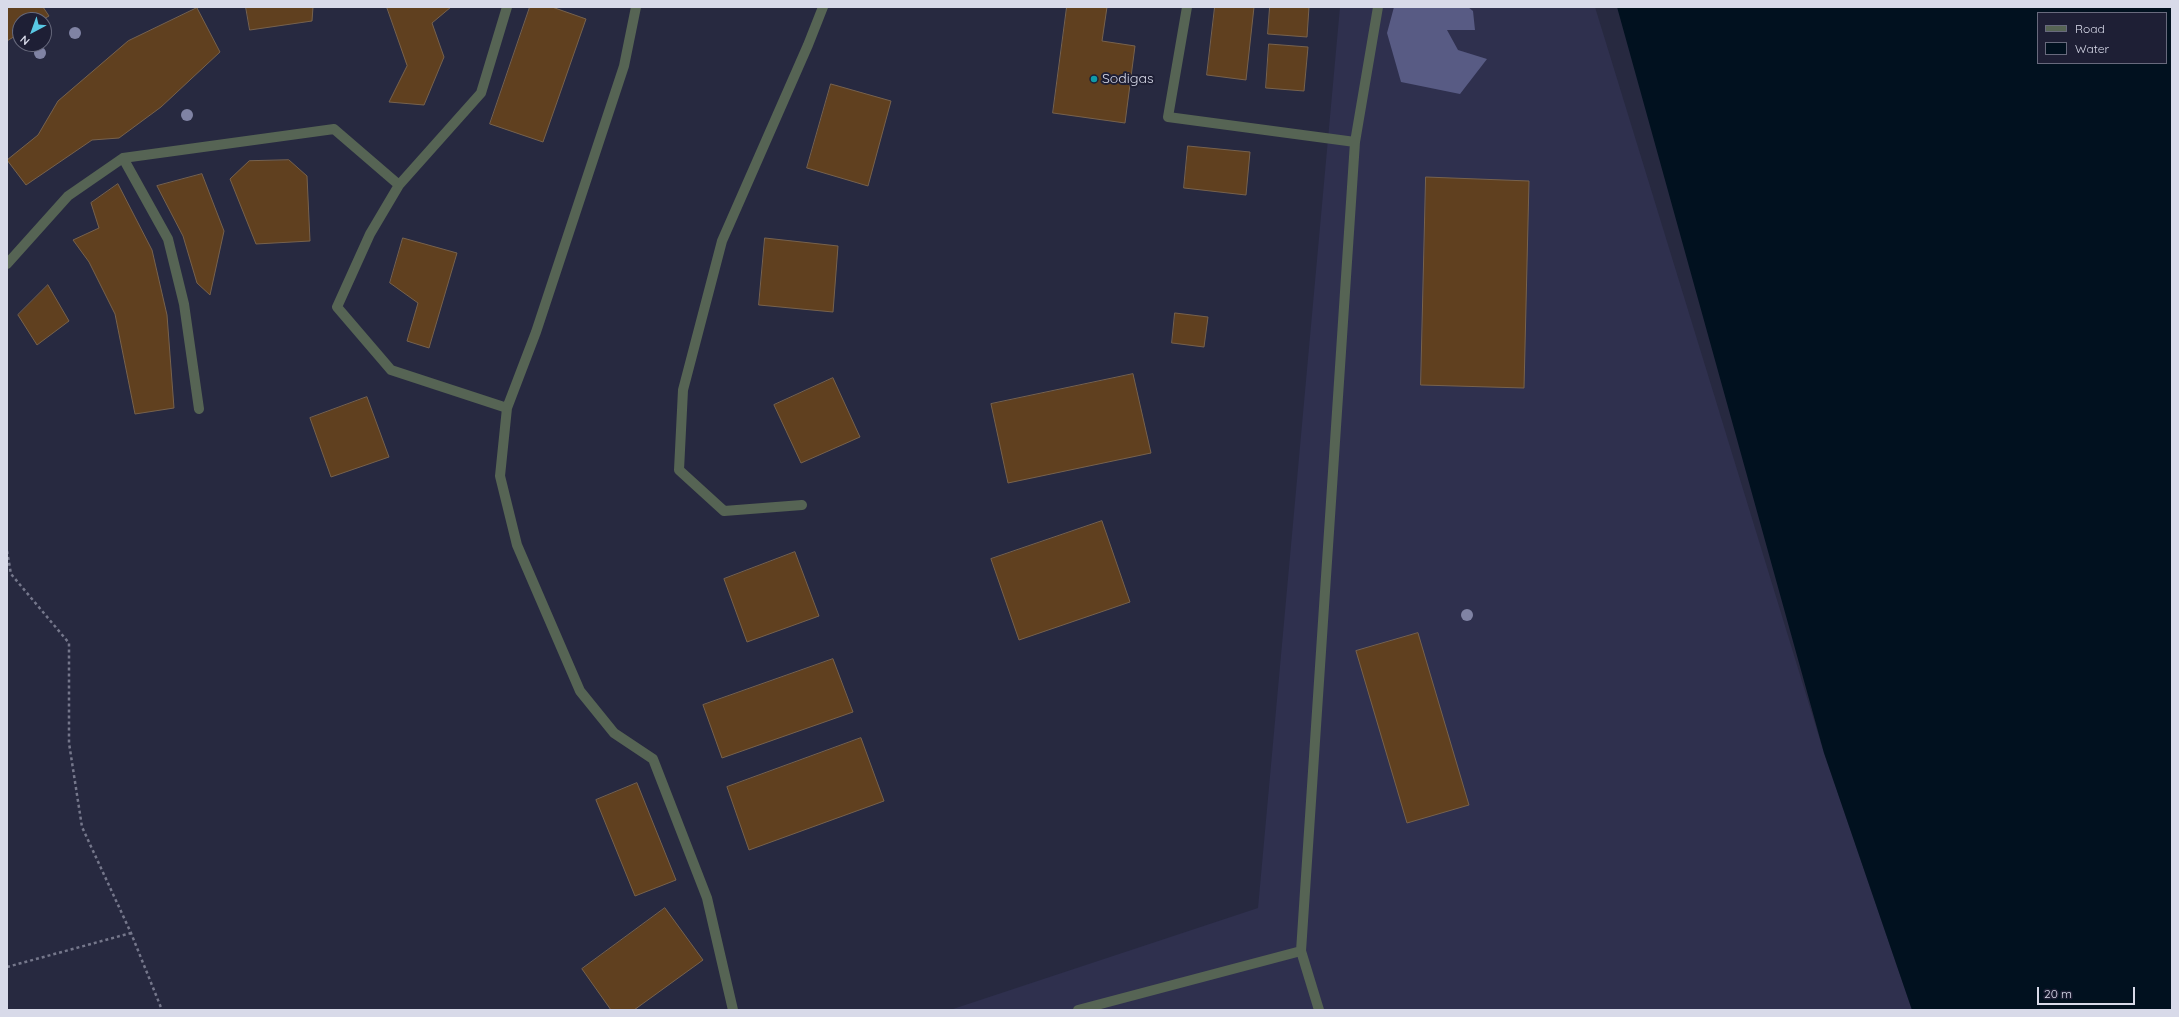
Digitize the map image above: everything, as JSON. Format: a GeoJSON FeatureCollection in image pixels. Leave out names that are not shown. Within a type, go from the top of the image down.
{"type":"FeatureCollection","features":[{"type":"Feature","properties":{"kind":"street"},"geometry":{"type":"LineString","coordinates":[[507,7],[481,93],[399,185],[370,234],[337,307],[390,370],[508,408]]}},
{"type":"Feature","properties":{"kind":"street"},"geometry":{"type":"LineString","coordinates":[[636,7],[624,66],[536,332],[508,408],[500,476],[518,545],[580,691],[614,732],[653,759],[707,898],[733,1010]]}},
{"type":"Feature","properties":{"kind":"street"},"geometry":{"type":"LineString","coordinates":[[802,505],[724,511],[679,470],[683,390],[722,241],[808,45],[823,7]]}},
{"type":"Feature","properties":{"kind":"street"},"geometry":{"type":"LineString","coordinates":[[1187,7],[1168,118],[1355,142]]}},
{"type":"Feature","properties":{"kind":"street"},"geometry":{"type":"LineString","coordinates":[[1319,1010],[1301,951],[1355,142],[1378,7]]}},
{"type":"Feature","properties":{"kind":"street"},"geometry":{"type":"LineString","coordinates":[[7,264],[68,196],[123,158],[334,129],[399,185]]}},
{"type":"Feature","properties":{"kind":"street"},"geometry":{"type":"LineString","coordinates":[[123,158],[168,239],[184,304],[199,409]]}},
{"type":"Feature","properties":{"kind":"street"},"geometry":{"type":"LineString","coordinates":[[1078,1010],[1301,951]]}},
{"type":"Feature","properties":{"kind":"path"},"geometry":{"type":"LineString","coordinates":[[7,551],[10,574],[69,643],[68,743],[82,827],[131,933],[162,1010]]}},
{"type":"Feature","properties":{"kind":"path"},"geometry":{"type":"LineString","coordinates":[[7,967],[131,933]]}},
{"type":"Feature","properties":{"kind":"shaded area"},"geometry":{"type":"Polygon","coordinates":[[[1340,7],[1595,7],[1824,753],[1912,1010],[950,1010],[1258,908],[1340,7]]]}},
{"type":"Feature","properties":{"kind":"shaded area"},"geometry":{"type":"Polygon","coordinates":[[[1394,7],[1468,7],[1473,11],[1475,30],[1447,30],[1458,50],[1487,59],[1460,94],[1401,82],[1387,33],[1394,7]]]}},
{"type":"Feature","properties":{"kind":"water"},"geometry":{"type":"Polygon","coordinates":[[[1617,7],[2172,7],[2172,1010],[1912,1010],[1824,753],[1617,7]]]}},
{"type":"Feature","properties":{"kind":"building"},"geometry":{"type":"Polygon","coordinates":[[[7,7],[43,7],[46,12],[12,12],[12,38],[7,41],[7,7]]]}},
{"type":"Feature","properties":{"kind":"building"},"geometry":{"type":"Polygon","coordinates":[[[246,7],[313,7],[312,21],[250,30],[246,7]]]}},
{"type":"Feature","properties":{"kind":"building"},"geometry":{"type":"Polygon","coordinates":[[[387,7],[451,7],[432,23],[444,57],[424,105],[389,102],[407,66],[387,7]]]}},
{"type":"Feature","properties":{"kind":"building"},"geometry":{"type":"Polygon","coordinates":[[[530,7],[552,7],[586,19],[543,142],[490,124],[530,7]]]}},
{"type":"Feature","properties":{"kind":"building","name":"Sodigas"},"geometry":{"type":"Polygon","coordinates":[[[1067,7],[1107,7],[1102,41],[1135,46],[1125,123],[1053,113],[1067,7]]]}},
{"type":"Feature","properties":{"kind":"building"},"geometry":{"type":"Polygon","coordinates":[[[1215,7],[1254,7],[1246,80],[1207,75],[1215,7]]]}},
{"type":"Feature","properties":{"kind":"building"},"geometry":{"type":"Polygon","coordinates":[[[1270,7],[1309,7],[1307,37],[1268,34],[1270,7]]]}},
{"type":"Feature","properties":{"kind":"building"},"geometry":{"type":"Polygon","coordinates":[[[197,8],[220,52],[161,107],[119,138],[92,140],[26,185],[7,160],[38,135],[58,101],[128,41],[197,8]]]}},
{"type":"Feature","properties":{"kind":"building"},"geometry":{"type":"Polygon","coordinates":[[[1269,44],[1308,47],[1304,91],[1266,88],[1269,44]]]}},
{"type":"Feature","properties":{"kind":"building"},"geometry":{"type":"Polygon","coordinates":[[[831,84],[891,101],[868,186],[807,168],[831,84]]]}},
{"type":"Feature","properties":{"kind":"building"},"geometry":{"type":"Polygon","coordinates":[[[1188,146],[1250,152],[1246,195],[1184,188],[1188,146]]]}},
{"type":"Feature","properties":{"kind":"building"},"geometry":{"type":"Polygon","coordinates":[[[289,160],[307,176],[310,241],[256,244],[230,179],[249,161],[289,160]]]}},
{"type":"Feature","properties":{"kind":"building"},"geometry":{"type":"Polygon","coordinates":[[[202,174],[224,231],[210,295],[197,283],[183,236],[157,186],[202,174]]]}},
{"type":"Feature","properties":{"kind":"building"},"geometry":{"type":"Polygon","coordinates":[[[1426,177],[1529,181],[1524,388],[1421,385],[1426,177]]]}},
{"type":"Feature","properties":{"kind":"building"},"geometry":{"type":"Polygon","coordinates":[[[118,184],[152,250],[167,315],[174,408],[135,414],[115,314],[89,262],[73,240],[99,228],[91,203],[118,184]]]}},
{"type":"Feature","properties":{"kind":"building"},"geometry":{"type":"Polygon","coordinates":[[[403,238],[457,253],[429,348],[407,341],[418,303],[390,283],[403,238]]]}},
{"type":"Feature","properties":{"kind":"building"},"geometry":{"type":"Polygon","coordinates":[[[765,238],[838,246],[833,312],[759,305],[765,238]]]}},
{"type":"Feature","properties":{"kind":"building"},"geometry":{"type":"Polygon","coordinates":[[[48,285],[69,321],[37,345],[18,315],[48,285]]]}},
{"type":"Feature","properties":{"kind":"building"},"geometry":{"type":"Polygon","coordinates":[[[1175,313],[1208,317],[1204,347],[1172,343],[1175,313]]]}},
{"type":"Feature","properties":{"kind":"building"},"geometry":{"type":"Polygon","coordinates":[[[1133,374],[1151,453],[1008,483],[991,404],[1133,374]]]}},
{"type":"Feature","properties":{"kind":"building"},"geometry":{"type":"Polygon","coordinates":[[[833,378],[860,437],[801,463],[774,405],[833,378]]]}},
{"type":"Feature","properties":{"kind":"building"},"geometry":{"type":"Polygon","coordinates":[[[367,397],[389,457],[331,477],[310,418],[367,397]]]}},
{"type":"Feature","properties":{"kind":"building"},"geometry":{"type":"Polygon","coordinates":[[[1102,521],[1130,602],[1019,640],[991,559],[1102,521]]]}},
{"type":"Feature","properties":{"kind":"building"},"geometry":{"type":"Polygon","coordinates":[[[795,552],[819,616],[747,642],[724,579],[795,552]]]}},
{"type":"Feature","properties":{"kind":"building"},"geometry":{"type":"Polygon","coordinates":[[[1418,633],[1469,805],[1407,823],[1356,651],[1418,633]]]}},
{"type":"Feature","properties":{"kind":"building"},"geometry":{"type":"Polygon","coordinates":[[[833,659],[853,712],[722,758],[703,705],[833,659]]]}},
{"type":"Feature","properties":{"kind":"building"},"geometry":{"type":"Polygon","coordinates":[[[861,738],[884,801],[749,850],[727,787],[861,738]]]}},
{"type":"Feature","properties":{"kind":"building"},"geometry":{"type":"Polygon","coordinates":[[[637,783],[676,880],[635,896],[596,800],[637,783]]]}},
{"type":"Feature","properties":{"kind":"building"},"geometry":{"type":"Polygon","coordinates":[[[665,908],[703,960],[634,1010],[611,1010],[582,969],[665,908]]]}},
{"type":"Feature","properties":{"kind":"place","name":"Sodigas"},"geometry":{"type":"Point","coordinates":[1094,79]}}]}
